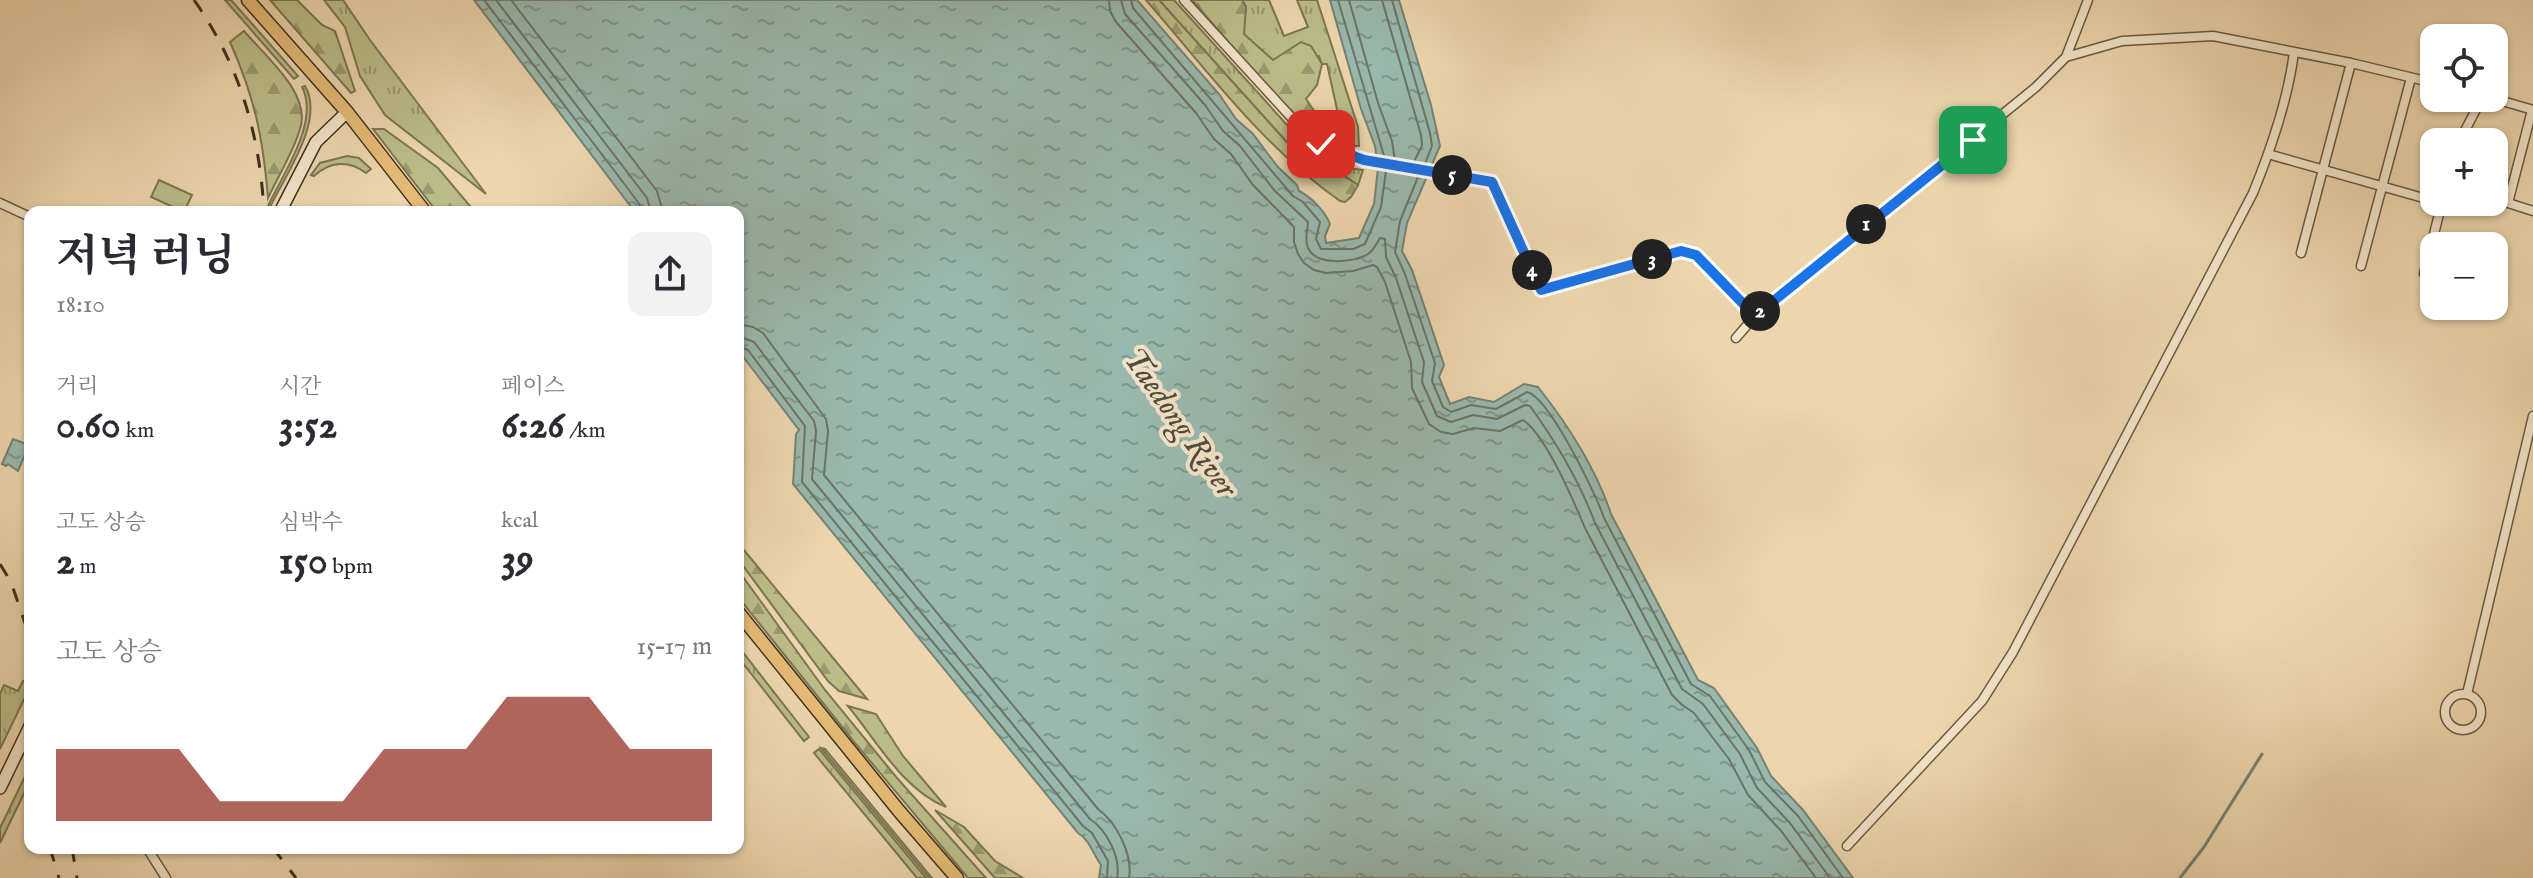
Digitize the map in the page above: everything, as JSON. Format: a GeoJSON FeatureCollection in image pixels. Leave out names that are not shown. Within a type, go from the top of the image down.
{"type":"FeatureCollection","features":[{"type":"Feature","properties":{"kind":"main road"},"geometry":{"type":"LineString","coordinates":[[248,0],[347,112],[420,206]]}},
{"type":"Feature","properties":{"kind":"main road"},"geometry":{"type":"LineString","coordinates":[[283,206],[316,142],[347,112]]}},
{"type":"Feature","properties":{"kind":"main road"},"geometry":{"type":"LineString","coordinates":[[744,619],[957,878]]}},
{"type":"Feature","properties":{"kind":"main road"},"geometry":{"type":"LineString","coordinates":[[0,788],[24,738]]}},
{"type":"Feature","properties":{"kind":"street"},"geometry":{"type":"LineString","coordinates":[[1184,0],[1311,139],[1364,160],[1492,182],[1541,290],[1681,251],[1696,255],[1755,316]]}},
{"type":"Feature","properties":{"kind":"street"},"geometry":{"type":"LineString","coordinates":[[1736,338],[1755,316],[2036,87],[2066,57],[2088,0]]}},
{"type":"Feature","properties":{"kind":"street"},"geometry":{"type":"LineString","coordinates":[[2066,57],[2122,41],[2213,36],[2420,80]]}},
{"type":"Feature","properties":{"kind":"street"},"geometry":{"type":"LineString","coordinates":[[1847,846],[1982,701],[2013,652],[2253,193],[2291,76],[2294,52]]}},
{"type":"Feature","properties":{"kind":"street"},"geometry":{"type":"LineString","coordinates":[[2301,253],[2351,63]]}},
{"type":"Feature","properties":{"kind":"street"},"geometry":{"type":"LineString","coordinates":[[2361,266],[2411,78]]}},
{"type":"Feature","properties":{"kind":"street"},"geometry":{"type":"LineString","coordinates":[[2508,103],[2533,110],[2508,203],[2533,211]]}},
{"type":"Feature","properties":{"kind":"street"},"geometry":{"type":"LineString","coordinates":[[2268,154],[2420,196]]}},
{"type":"Feature","properties":{"kind":"street"},"geometry":{"type":"LineString","coordinates":[[0,203],[24,214]]}},
{"type":"Feature","properties":{"kind":"street"},"geometry":{"type":"LineString","coordinates":[[2467,694],[2533,416]]}},
{"type":"Feature","properties":{"kind":"street"},"geometry":{"type":"LineString","coordinates":[[2467,694],[2479,704],[2480,720],[2474,726],[2459,730],[2452,727],[2445,712],[2451,698],[2467,694]]}},
{"type":"Feature","properties":{"kind":"street"},"geometry":{"type":"LineString","coordinates":[[151,854],[166,878]]}},
{"type":"Feature","properties":{"kind":"green space"},"geometry":{"type":"Polygon","coordinates":[[[225,0],[231,0],[298,76],[294,79],[225,0]]]}},
{"type":"Feature","properties":{"kind":"green space"},"geometry":{"type":"Polygon","coordinates":[[[270,0],[297,0],[322,25],[335,31],[355,91],[351,93],[270,0]]]}},
{"type":"Feature","properties":{"kind":"green space"},"geometry":{"type":"Polygon","coordinates":[[[324,0],[343,0],[486,194],[385,115],[360,76],[345,27],[324,0]]]}},
{"type":"Feature","properties":{"kind":"green space"},"geometry":{"type":"Polygon","coordinates":[[[1146,0],[1159,0],[1292,148],[1319,166],[1358,185],[1351,197],[1345,202],[1340,201],[1286,157],[1237,106],[1146,0]]]}},
{"type":"Feature","properties":{"kind":"green space"},"geometry":{"type":"Polygon","coordinates":[[[1159,0],[1174,0],[1297,136],[1315,151],[1349,164],[1349,168],[1363,170],[1358,185],[1319,166],[1292,148],[1159,0]]]}},
{"type":"Feature","properties":{"kind":"green space"},"geometry":{"type":"Polygon","coordinates":[[[1192,0],[1242,0],[1246,7],[1244,34],[1273,60],[1301,42],[1311,46],[1322,64],[1317,85],[1306,99],[1320,119],[1336,127],[1344,141],[1339,146],[1323,137],[1283,103],[1192,0]]]}},
{"type":"Feature","properties":{"kind":"green space"},"geometry":{"type":"Polygon","coordinates":[[[1242,0],[1269,0],[1284,36],[1308,27],[1297,0],[1317,0],[1358,127],[1359,146],[1352,146],[1350,150],[1339,146],[1344,141],[1327,64],[1322,64],[1319,56],[1273,60],[1243,34],[1246,7],[1242,0]]]}},
{"type":"Feature","properties":{"kind":"green space"},"geometry":{"type":"Polygon","coordinates":[[[244,31],[293,89],[302,116],[293,147],[268,198],[256,118],[230,42],[244,31]]]}},
{"type":"Feature","properties":{"kind":"green space"},"geometry":{"type":"Polygon","coordinates":[[[305,86],[310,100],[307,131],[268,206],[303,131],[306,101],[302,87],[305,86]]]}},
{"type":"Feature","properties":{"kind":"green space"},"geometry":{"type":"Polygon","coordinates":[[[373,129],[384,129],[438,168],[470,206],[432,206],[373,129]]]}},
{"type":"Feature","properties":{"kind":"green space"},"geometry":{"type":"Polygon","coordinates":[[[347,156],[359,158],[371,169],[366,173],[340,164],[311,175],[320,163],[347,156]]]}},
{"type":"Feature","properties":{"kind":"green space"},"geometry":{"type":"Polygon","coordinates":[[[159,180],[192,195],[187,206],[171,206],[151,197],[159,180]]]}},
{"type":"Feature","properties":{"kind":"green space"},"geometry":{"type":"Polygon","coordinates":[[[744,550],[867,699],[839,691],[828,681],[744,567],[744,550]]]}},
{"type":"Feature","properties":{"kind":"green space"},"geometry":{"type":"Polygon","coordinates":[[[744,578],[825,690],[897,778],[986,878],[968,878],[744,604],[744,578]]]}},
{"type":"Feature","properties":{"kind":"green space"},"geometry":{"type":"Polygon","coordinates":[[[744,654],[809,737],[804,741],[744,665],[744,654]]]}},
{"type":"Feature","properties":{"kind":"green space"},"geometry":{"type":"Polygon","coordinates":[[[24,681],[24,699],[0,749],[0,694],[4,685],[18,691],[24,681]]]}},
{"type":"Feature","properties":{"kind":"green space"},"geometry":{"type":"Polygon","coordinates":[[[848,706],[876,714],[903,756],[946,807],[916,789],[903,776],[848,706]]]}},
{"type":"Feature","properties":{"kind":"green space"},"geometry":{"type":"Polygon","coordinates":[[[821,748],[825,749],[932,878],[929,878],[821,748]]]}},
{"type":"Feature","properties":{"kind":"green space"},"geometry":{"type":"Polygon","coordinates":[[[819,749],[926,878],[917,878],[814,753],[819,749]]]}},
{"type":"Feature","properties":{"kind":"green space"},"geometry":{"type":"Polygon","coordinates":[[[24,778],[24,793],[0,843],[0,828],[24,778]]]}},
{"type":"Feature","properties":{"kind":"green space"},"geometry":{"type":"Polygon","coordinates":[[[935,810],[964,827],[995,861],[1023,878],[995,878],[935,810]]]}},
{"type":"Feature","properties":{"kind":"water","name":"Taedong River"},"geometry":{"type":"Polygon","coordinates":[[[474,0],[1137,0],[1299,191],[1321,209],[1330,224],[1325,236],[1326,243],[1359,238],[1374,204],[1378,168],[1375,146],[1361,109],[1330,0],[1399,0],[1431,105],[1440,146],[1407,223],[1402,251],[1412,270],[1444,365],[1439,377],[1450,404],[1469,397],[1494,402],[1524,384],[1538,387],[1589,464],[1611,514],[1698,680],[1714,688],[1757,748],[1771,776],[1803,810],[1853,878],[1099,878],[1101,865],[1086,839],[793,484],[796,434],[799,430],[744,358],[744,206],[630,206],[474,0]]]}},
{"type":"Feature","properties":{"kind":"water"},"geometry":{"type":"Polygon","coordinates":[[[13,439],[24,443],[24,457],[18,471],[8,464],[2,464],[13,439]]]}},
{"type":"Feature","properties":{"kind":"pier"},"geometry":{"type":"Polygon","coordinates":[[[1372,154],[1437,165],[1431,179],[1374,170],[1372,154]]]}},
{"type":"Feature","properties":{"kind":"waterway"},"geometry":{"type":"LineString","coordinates":[[2180,878],[2204,847],[2262,754]]}},
{"type":"Feature","properties":{"kind":"railway"},"geometry":{"type":"LineString","coordinates":[[194,0],[223,49],[244,101],[258,155],[264,206]]}},
{"type":"Feature","properties":{"kind":"railway"},"geometry":{"type":"LineString","coordinates":[[0,564],[11,582],[24,620]]}},
{"type":"Feature","properties":{"kind":"railway"},"geometry":{"type":"LineString","coordinates":[[52,854],[59,878]]}},
{"type":"Feature","properties":{"kind":"railway"},"geometry":{"type":"LineString","coordinates":[[73,854],[77,878]]}},
{"type":"Feature","properties":{"kind":"railway"},"geometry":{"type":"LineString","coordinates":[[278,854],[296,878]]}},
{"type":"Feature","properties":{"kind":"route"},"geometry":{"type":"LineString","coordinates":[[1321,144],[1364,160],[1492,182],[1541,290],[1681,251],[1696,255],[1755,316],[1973,140]]}}]}
